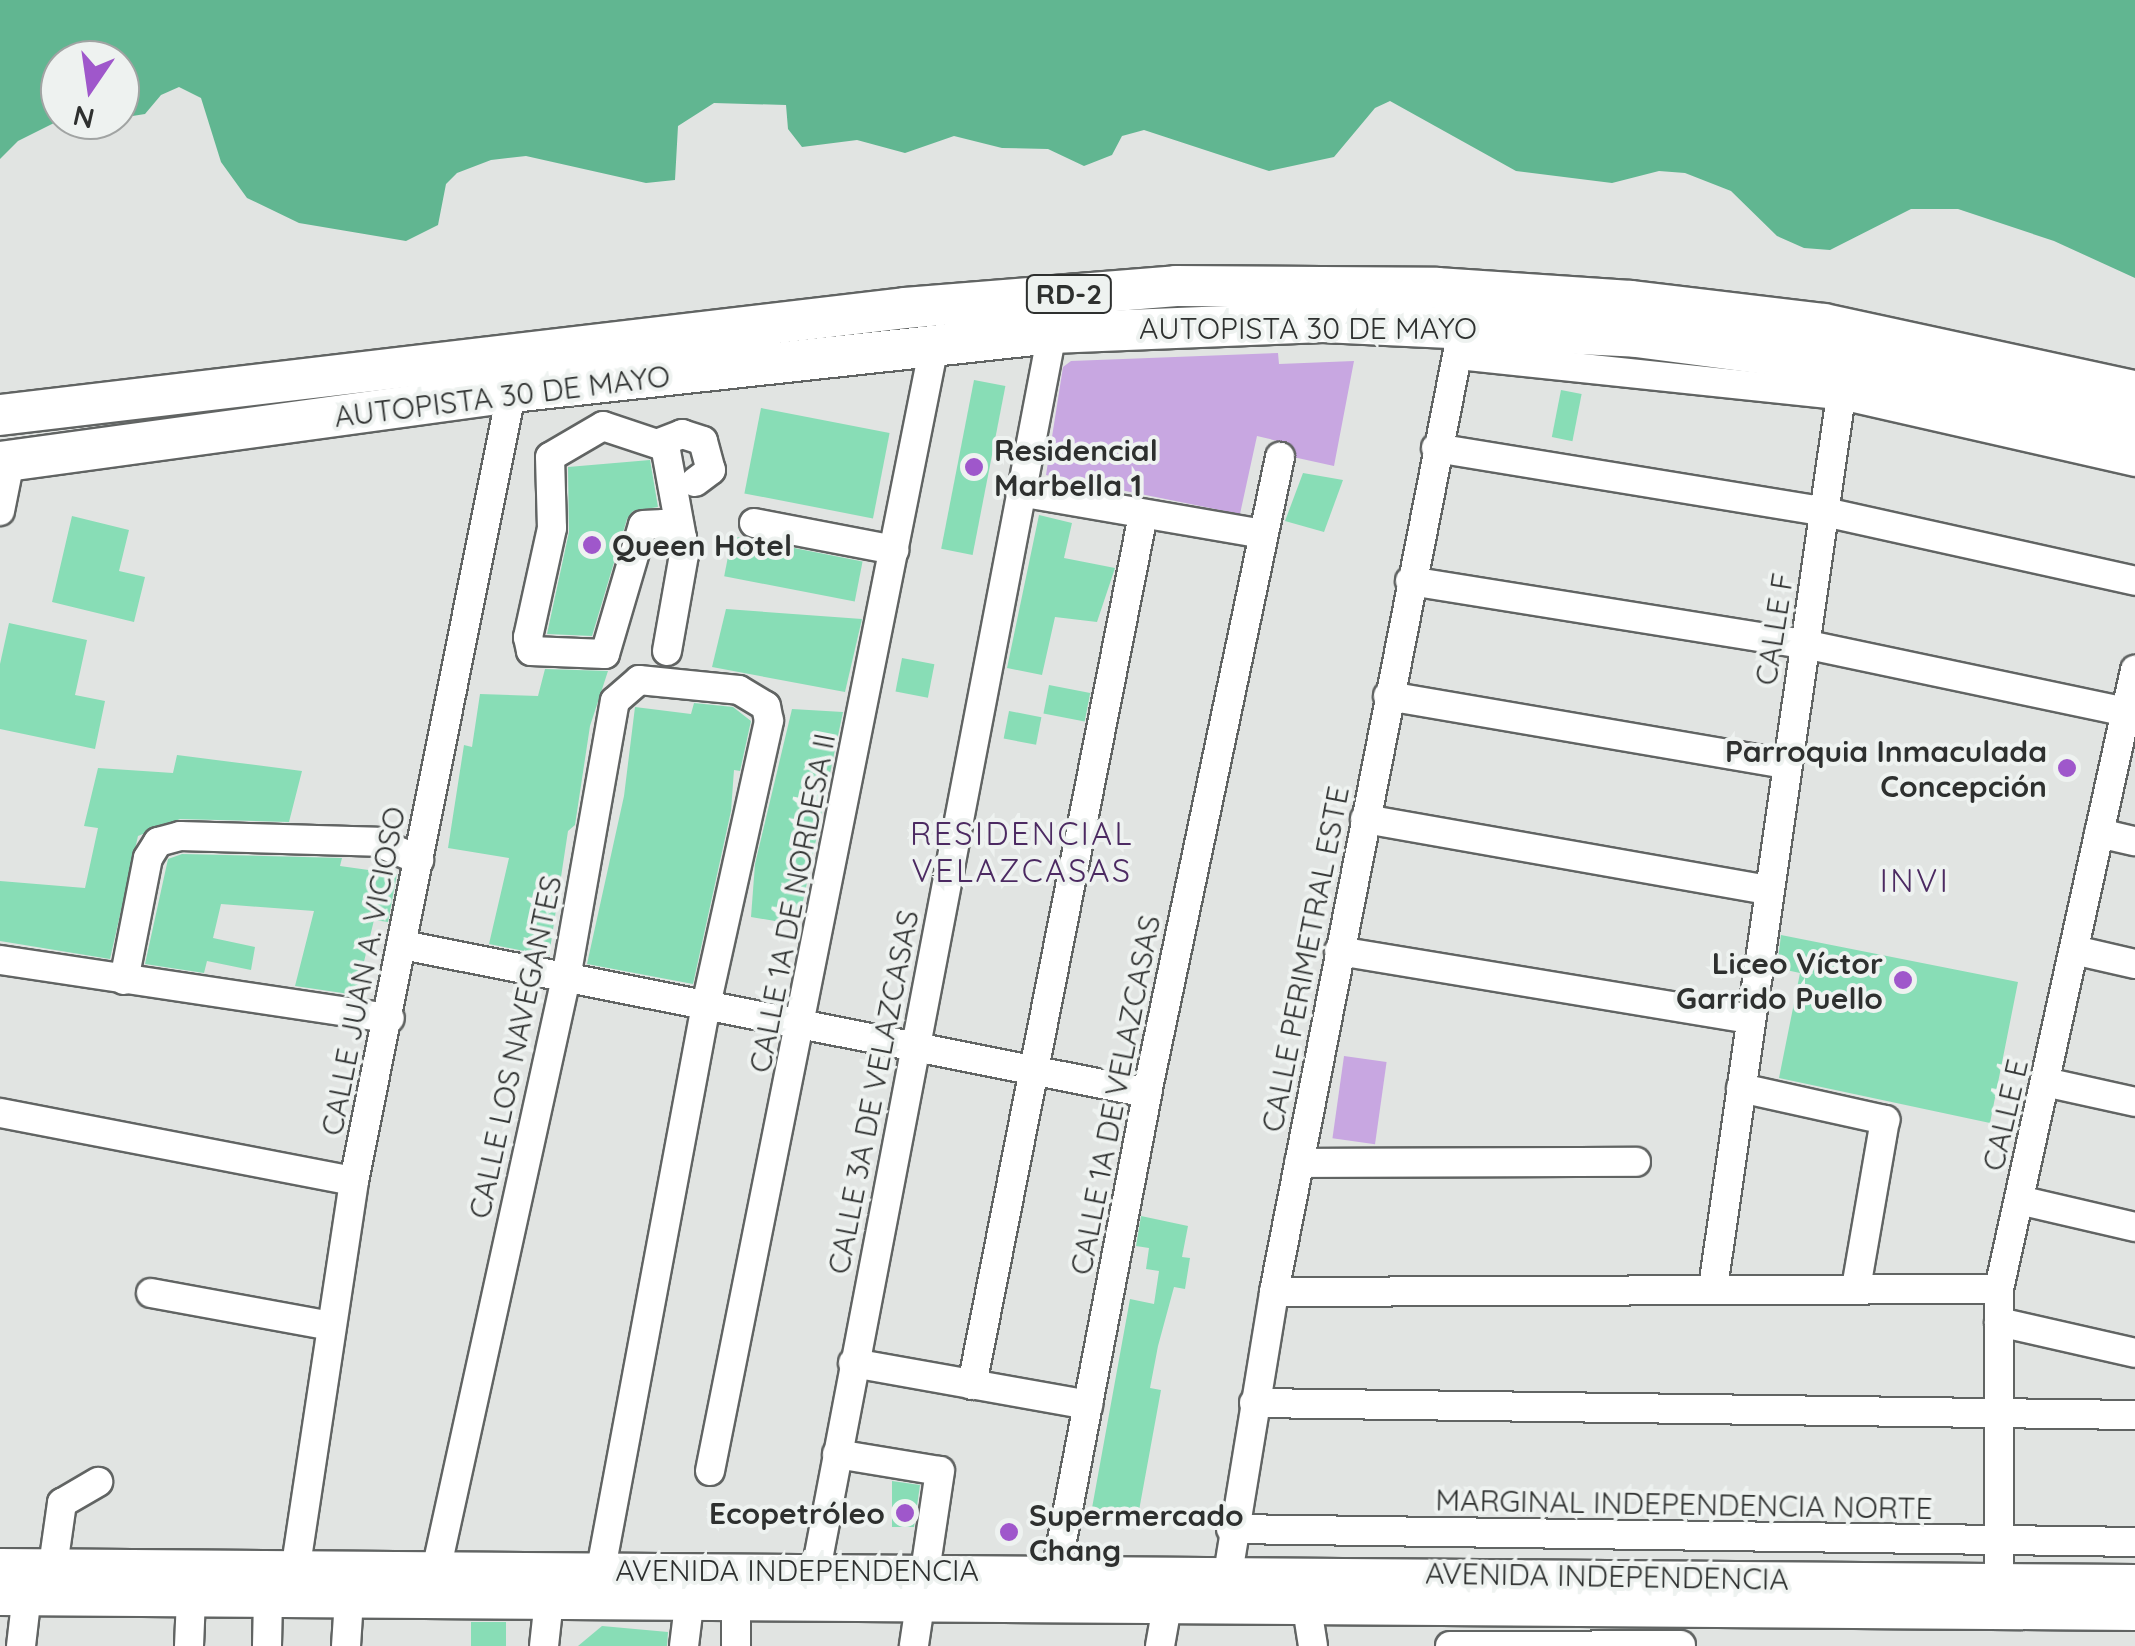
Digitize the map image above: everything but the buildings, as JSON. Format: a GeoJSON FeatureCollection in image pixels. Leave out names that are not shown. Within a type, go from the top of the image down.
{"type":"FeatureCollection","features":[{"type":"Feature","properties":{"kind":"highway","name":"AUTOPISTA 30 DE MAYO"},"geometry":{"type":"LineString","coordinates":[[0,414],[904,308],[1176,286],[1436,288],[1824,324],[2135,391]]}},
{"type":"Feature","properties":{"kind":"highway","name":"AUTOPISTA 30 DE MAYO"},"geometry":{"type":"LineString","coordinates":[[5,462],[512,392],[1052,333],[1196,324],[1461,340],[1637,337],[1850,365],[2135,430]]}},
{"type":"Feature","properties":{"kind":"main road","name":"AVENIDA INDEPENDENCIA"},"geometry":{"type":"LineString","coordinates":[[22,1578],[296,1565],[438,1566],[690,1605],[917,1608],[1307,1608],[2000,1581],[2135,1582]]}},
{"type":"Feature","properties":{"kind":"main road","name":"AVENIDA INDEPENDENCIA"},"geometry":{"type":"LineString","coordinates":[[22,1578],[191,1598],[349,1599],[551,1586],[601,1568],[1226,1572],[2135,1612]]}},
{"type":"Feature","properties":{"kind":"street","name":"CALLE 3A DE VELAZCASAS"},"geometry":{"type":"LineString","coordinates":[[816,1570],[1052,333]]}},
{"type":"Feature","properties":{"kind":"street"},"geometry":{"type":"LineString","coordinates":[[1461,340],[1841,395],[2135,462]]}},
{"type":"Feature","properties":{"kind":"street","name":"CALLE PERIMETRAL ESTE"},"geometry":{"type":"LineString","coordinates":[[1224,1608],[1231,1529],[1274,1292],[1436,448],[1461,340]]}},
{"type":"Feature","properties":{"kind":"street","name":"CALLE 1A DE NORDESA II"},"geometry":{"type":"LineString","coordinates":[[710,1471],[934,346]]}},
{"type":"Feature","properties":{"kind":"street","name":"CALLE JUAN A. VICIOSO"},"geometry":{"type":"LineString","coordinates":[[296,1565],[354,1180],[390,1018],[519,353]]}},
{"type":"Feature","properties":{"kind":"street"},"geometry":{"type":"LineString","coordinates":[[589,384],[596,427]]}},
{"type":"Feature","properties":{"kind":"street","name":"CALLE F"},"geometry":{"type":"LineString","coordinates":[[1714,1288],[1766,890],[1841,395]]}},
{"type":"Feature","properties":{"kind":"street"},"geometry":{"type":"LineString","coordinates":[[667,650],[682,538],[666,451],[659,443],[596,427],[550,456],[552,528],[529,648],[605,654],[613,644],[642,526],[664,524],[682,538]]}},
{"type":"Feature","properties":{"kind":"street"},"geometry":{"type":"LineString","coordinates":[[659,443],[682,434],[703,441],[710,470],[695,482]]}},
{"type":"Feature","properties":{"kind":"street"},"geometry":{"type":"LineString","coordinates":[[1436,448],[1825,512],[2135,581]]}},
{"type":"Feature","properties":{"kind":"street","name":"CALLE 1A DE VELAZCASAS"},"geometry":{"type":"LineString","coordinates":[[1056,1572],[1147,1093],[1280,456]]}},
{"type":"Feature","properties":{"kind":"street"},"geometry":{"type":"LineString","coordinates":[[0,510],[5,462]]}},
{"type":"Feature","properties":{"kind":"street"},"geometry":{"type":"LineString","coordinates":[[1020,492],[1262,534]]}},
{"type":"Feature","properties":{"kind":"street"},"geometry":{"type":"LineString","coordinates":[[972,1385],[1038,1072],[1143,515]]}},
{"type":"Feature","properties":{"kind":"street"},"geometry":{"type":"LineString","coordinates":[[754,523],[894,550]]}},
{"type":"Feature","properties":{"kind":"street"},"geometry":{"type":"LineString","coordinates":[[1410,581],[1804,644],[2130,714]]}},
{"type":"Feature","properties":{"kind":"street","name":"CALLE E"},"geometry":{"type":"LineString","coordinates":[[2000,1581],[1999,1289],[2099,833],[2130,714],[2135,670]]}},
{"type":"Feature","properties":{"kind":"street","name":"CALLE LOS NAVEGANTES"},"geometry":{"type":"LineString","coordinates":[[438,1566],[566,978],[615,701],[638,680],[738,690],[766,706],[769,720],[706,1006]]}},
{"type":"Feature","properties":{"kind":"street"},"geometry":{"type":"LineString","coordinates":[[1388,696],[1787,764]]}},
{"type":"Feature","properties":{"kind":"street"},"geometry":{"type":"LineString","coordinates":[[1364,819],[1766,890]]}},
{"type":"Feature","properties":{"kind":"street"},"geometry":{"type":"LineString","coordinates":[[2099,833],[2135,841]]}},
{"type":"Feature","properties":{"kind":"street"},"geometry":{"type":"LineString","coordinates":[[124,980],[148,858],[158,842],[180,836],[377,842],[419,860]]}},
{"type":"Feature","properties":{"kind":"street"},"geometry":{"type":"LineString","coordinates":[[404,946],[1147,1093]]}},
{"type":"Feature","properties":{"kind":"street"},"geometry":{"type":"LineString","coordinates":[[2074,950],[2135,964]]}},
{"type":"Feature","properties":{"kind":"street"},"geometry":{"type":"LineString","coordinates":[[1339,951],[1750,1019]]}},
{"type":"Feature","properties":{"kind":"street"},"geometry":{"type":"LineString","coordinates":[[0,960],[390,1018]]}},
{"type":"Feature","properties":{"kind":"street"},"geometry":{"type":"LineString","coordinates":[[601,1568],[706,1006]]}},
{"type":"Feature","properties":{"kind":"street"},"geometry":{"type":"LineString","coordinates":[[2046,1082],[2135,1102]]}},
{"type":"Feature","properties":{"kind":"street"},"geometry":{"type":"LineString","coordinates":[[1740,1088],[1885,1120],[1856,1288]]}},
{"type":"Feature","properties":{"kind":"street"},"geometry":{"type":"LineString","coordinates":[[0,1114],[354,1180]]}},
{"type":"Feature","properties":{"kind":"street"},"geometry":{"type":"LineString","coordinates":[[1299,1163],[1636,1162]]}},
{"type":"Feature","properties":{"kind":"street"},"geometry":{"type":"LineString","coordinates":[[2019,1200],[2135,1227]]}},
{"type":"Feature","properties":{"kind":"street"},"geometry":{"type":"LineString","coordinates":[[1274,1292],[1999,1289]]}},
{"type":"Feature","properties":{"kind":"street"},"geometry":{"type":"LineString","coordinates":[[152,1293],[332,1326]]}},
{"type":"Feature","properties":{"kind":"street"},"geometry":{"type":"LineString","coordinates":[[2000,1322],[2135,1353]]}},
{"type":"Feature","properties":{"kind":"street"},"geometry":{"type":"LineString","coordinates":[[854,1363],[1088,1406]]}},
{"type":"Feature","properties":{"kind":"street"},"geometry":{"type":"LineString","coordinates":[[1254,1403],[2135,1416]]}},
{"type":"Feature","properties":{"kind":"street"},"geometry":{"type":"LineString","coordinates":[[837,1454],[940,1471],[920,1572],[914,1646]]}},
{"type":"Feature","properties":{"kind":"street"},"geometry":{"type":"LineString","coordinates":[[21,1646],[22,1578],[62,1503],[98,1482]]}},
{"type":"Feature","properties":{"kind":"street","name":"MARGINAL INDEPENDENCIA NORTE"},"geometry":{"type":"LineString","coordinates":[[1231,1529],[2135,1542]]}},
{"type":"Feature","properties":{"kind":"street"},"geometry":{"type":"LineString","coordinates":[[544,1646],[551,1586]]}},
{"type":"Feature","properties":{"kind":"street"},"geometry":{"type":"LineString","coordinates":[[1450,1646],[1680,1645],[1682,1592]]}},
{"type":"Feature","properties":{"kind":"street"},"geometry":{"type":"LineString","coordinates":[[189,1646],[191,1598]]}},
{"type":"Feature","properties":{"kind":"street"},"geometry":{"type":"LineString","coordinates":[[266,1646],[268,1598]]}},
{"type":"Feature","properties":{"kind":"street"},"geometry":{"type":"LineString","coordinates":[[346,1646],[349,1599]]}},
{"type":"Feature","properties":{"kind":"street"},"geometry":{"type":"LineString","coordinates":[[736,1604],[736,1646]]}},
{"type":"Feature","properties":{"kind":"street"},"geometry":{"type":"LineString","coordinates":[[684,1646],[690,1605]]}},
{"type":"Feature","properties":{"kind":"street"},"geometry":{"type":"LineString","coordinates":[[1160,1646],[1166,1608]]}},
{"type":"Feature","properties":{"kind":"street"},"geometry":{"type":"LineString","coordinates":[[1307,1608],[1313,1646]]}},
{"type":"Feature","properties":{"kind":"shaded area"},"geometry":{"type":"Polygon","coordinates":[[[0,0],[2135,0],[2135,278],[2054,241],[1958,209],[1911,209],[1830,250],[1804,248],[1777,236],[1731,191],[1685,173],[1659,171],[1612,183],[1516,171],[1390,101],[1375,108],[1334,157],[1269,171],[1144,130],[1122,136],[1112,155],[1084,166],[1048,149],[1002,148],[954,136],[905,153],[857,140],[802,147],[788,129],[786,105],[714,103],[678,126],[675,180],[646,183],[526,156],[491,160],[457,173],[446,184],[438,225],[406,241],[299,223],[247,198],[221,162],[201,98],[179,87],[161,95],[140,115],[140,40],[40,40],[40,130],[18,141],[0,159],[0,0]]]}},
{"type":"Feature","properties":{"kind":"shaded area"},"geometry":{"type":"Polygon","coordinates":[[[1278,353],[1279,364],[1354,361],[1334,466],[1284,455],[1286,443],[1257,436],[1240,514],[1046,475],[1063,367],[1071,361],[1278,353]]]}},
{"type":"Feature","properties":{"kind":"shaded area"},"geometry":{"type":"Polygon","coordinates":[[[1344,1056],[1387,1062],[1375,1144],[1332,1138],[1344,1056]]]}},
{"type":"Feature","properties":{"kind":"place","name":"Residencial Marbella 1"},"geometry":{"type":"Point","coordinates":[974,467]}},
{"type":"Feature","properties":{"kind":"place","name":"Queen Hotel"},"geometry":{"type":"Point","coordinates":[592,545]}},
{"type":"Feature","properties":{"kind":"place","name":"Parroquia Inmaculada Concepción"},"geometry":{"type":"Point","coordinates":[2067,768]}},
{"type":"Feature","properties":{"kind":"place","name":"Liceo Víctor Garrido Puello"},"geometry":{"type":"Point","coordinates":[1903,980]}},
{"type":"Feature","properties":{"kind":"place","name":"Ecopetróleo"},"geometry":{"type":"Point","coordinates":[905,1513]}},
{"type":"Feature","properties":{"kind":"place","name":"Supermercado Chang"},"geometry":{"type":"Point","coordinates":[1009,1532]}},
{"type":"Feature","properties":{"kind":"district","name":"RESIDENCIAL VELAZCASAS"},"geometry":{"type":"Point","coordinates":[1022,852]}},
{"type":"Feature","properties":{"kind":"district","name":"INVI"},"geometry":{"type":"Point","coordinates":[1915,880]}}]}
